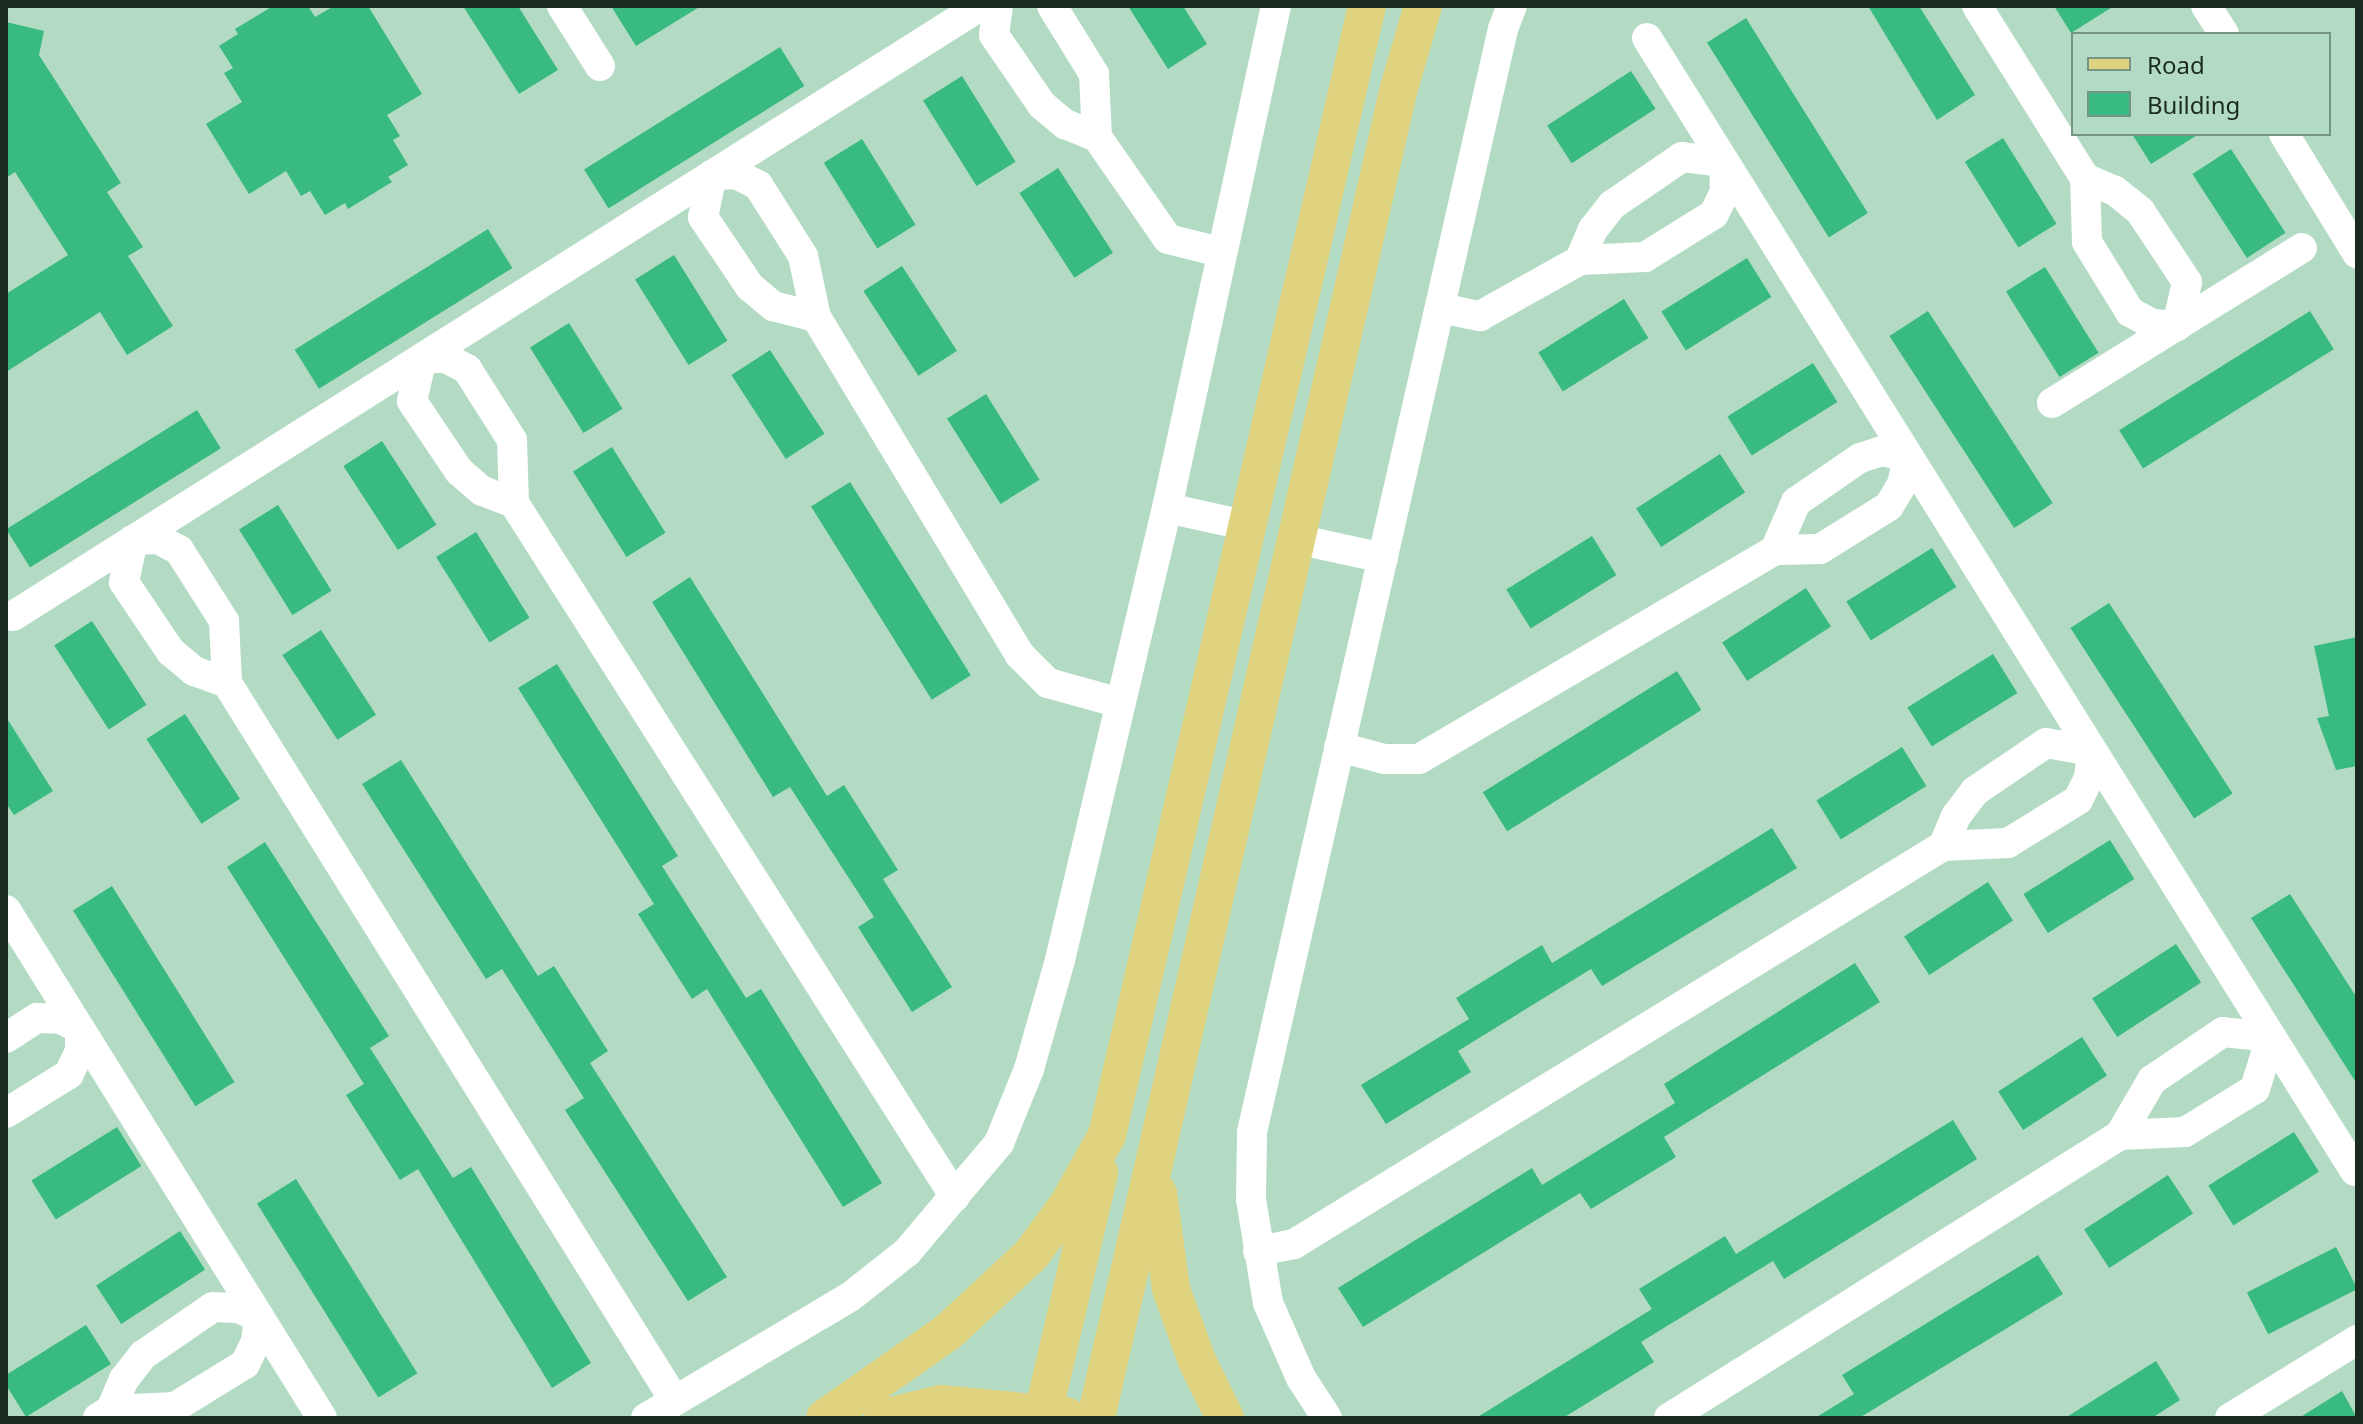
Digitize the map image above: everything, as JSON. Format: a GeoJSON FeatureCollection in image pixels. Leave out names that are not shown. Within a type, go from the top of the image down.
{"type":"FeatureCollection","features":[{"type":"Feature","properties":{"kind":"main road"},"geometry":{"type":"LineString","coordinates":[[883,1418],[941,1404],[1054,1415],[1107,1135],[1327,194],[1367,6]]}},
{"type":"Feature","properties":{"kind":"main road"},"geometry":{"type":"LineString","coordinates":[[1096,1418],[1373,205],[1423,6]]}},
{"type":"Feature","properties":{"kind":"main road"},"geometry":{"type":"LineString","coordinates":[[1327,194],[1373,205]]}},
{"type":"Feature","properties":{"kind":"main road"},"geometry":{"type":"LineString","coordinates":[[1173,853],[1222,864]]}},
{"type":"Feature","properties":{"kind":"main road"},"geometry":{"type":"LineString","coordinates":[[825,1418],[948,1332],[1031,1255],[1107,1135]]}},
{"type":"Feature","properties":{"kind":"main road"},"geometry":{"type":"LineString","coordinates":[[1156,1150],[1160,1232],[1171,1289],[1197,1361],[1225,1418]]}},
{"type":"Feature","properties":{"kind":"street"},"geometry":{"type":"LineString","coordinates":[[562,6],[600,66]]}},
{"type":"Feature","properties":{"kind":"street"},"geometry":{"type":"LineString","coordinates":[[13,616],[980,6]]}},
{"type":"Feature","properties":{"kind":"street"},"geometry":{"type":"LineString","coordinates":[[998,6],[994,35],[1042,105],[1065,124],[1097,137]]}},
{"type":"Feature","properties":{"kind":"street"},"geometry":{"type":"LineString","coordinates":[[1052,6],[1094,74],[1097,137],[1168,239],[1220,252]]}},
{"type":"Feature","properties":{"kind":"street"},"geometry":{"type":"LineString","coordinates":[[646,1418],[850,1297],[907,1252],[999,1143],[1029,1069],[1120,703],[1167,508],[1220,252],[1276,6]]}},
{"type":"Feature","properties":{"kind":"street"},"geometry":{"type":"LineString","coordinates":[[1327,1418],[1301,1378],[1268,1303],[1251,1199],[1252,1132],[1503,29],[1512,6]]}},
{"type":"Feature","properties":{"kind":"street"},"geometry":{"type":"LineString","coordinates":[[1977,6],[2085,178],[2087,242],[2130,312],[2153,324],[2177,326]]}},
{"type":"Feature","properties":{"kind":"street"},"geometry":{"type":"LineString","coordinates":[[2206,6],[2223,32]]}},
{"type":"Feature","properties":{"kind":"street"},"geometry":{"type":"LineString","coordinates":[[1647,38],[2355,1171]]}},
{"type":"Feature","properties":{"kind":"street"},"geometry":{"type":"LineString","coordinates":[[2285,136],[2357,253]]}},
{"type":"Feature","properties":{"kind":"street"},"geometry":{"type":"LineString","coordinates":[[1580,260],[1593,229],[1612,205],[1682,157],[1724,162]]}},
{"type":"Feature","properties":{"kind":"street"},"geometry":{"type":"LineString","coordinates":[[1441,308],[1480,316],[1580,260],[1645,257],[1714,214],[1725,191],[1724,162]]}},
{"type":"Feature","properties":{"kind":"street"},"geometry":{"type":"LineString","coordinates":[[712,175],[736,174],[758,185],[803,256],[816,317],[1020,655],[1048,683],[1120,703]]}},
{"type":"Feature","properties":{"kind":"street"},"geometry":{"type":"LineString","coordinates":[[712,175],[703,217],[750,287],[773,306],[816,317]]}},
{"type":"Feature","properties":{"kind":"street"},"geometry":{"type":"LineString","coordinates":[[2085,178],[2115,191],[2140,211],[2187,282],[2177,326]]}},
{"type":"Feature","properties":{"kind":"street"},"geometry":{"type":"LineString","coordinates":[[2052,403],[2302,248]]}},
{"type":"Feature","properties":{"kind":"street"},"geometry":{"type":"LineString","coordinates":[[422,358],[446,358],[467,369],[475,381],[512,440],[514,503],[955,1197]]}},
{"type":"Feature","properties":{"kind":"street"},"geometry":{"type":"LineString","coordinates":[[422,358],[412,401],[459,471],[482,491],[514,503]]}},
{"type":"Feature","properties":{"kind":"street"},"geometry":{"type":"LineString","coordinates":[[1775,550],[1796,502],[1860,458],[1882,451],[1908,457]]}},
{"type":"Feature","properties":{"kind":"street"},"geometry":{"type":"LineString","coordinates":[[1339,747],[1384,759],[1419,759],[1775,550],[1820,549],[1889,506],[1908,457]]}},
{"type":"Feature","properties":{"kind":"street"},"geometry":{"type":"LineString","coordinates":[[1167,508],[1249,526]]}},
{"type":"Feature","properties":{"kind":"street"},"geometry":{"type":"LineString","coordinates":[[133,540],[158,539],[179,550],[224,621],[227,683],[675,1401]]}},
{"type":"Feature","properties":{"kind":"street"},"geometry":{"type":"LineString","coordinates":[[1296,539],[1383,558]]}},
{"type":"Feature","properties":{"kind":"street"},"geometry":{"type":"LineString","coordinates":[[133,540],[124,582],[171,652],[194,671],[227,683]]}},
{"type":"Feature","properties":{"kind":"street"},"geometry":{"type":"LineString","coordinates":[[1943,846],[1956,816],[1975,791],[2046,743],[2092,751]]}},
{"type":"Feature","properties":{"kind":"street"},"geometry":{"type":"LineString","coordinates":[[1258,1251],[1294,1244],[1943,846],[2008,843],[2078,800],[2089,777],[2092,751]]}},
{"type":"Feature","properties":{"kind":"street"},"geometry":{"type":"LineString","coordinates":[[6,910],[322,1418]]}},
{"type":"Feature","properties":{"kind":"street"},"geometry":{"type":"LineString","coordinates":[[6,1038],[37,1018],[61,1019],[80,1029]]}},
{"type":"Feature","properties":{"kind":"street"},"geometry":{"type":"LineString","coordinates":[[6,1113],[69,1074],[80,1051],[80,1029]]}},
{"type":"Feature","properties":{"kind":"street"},"geometry":{"type":"LineString","coordinates":[[1669,1418],[2120,1135],[2152,1080],[2223,1032],[2271,1037]]}},
{"type":"Feature","properties":{"kind":"street"},"geometry":{"type":"LineString","coordinates":[[2120,1135],[2185,1132],[2255,1089],[2271,1037]]}},
{"type":"Feature","properties":{"kind":"street"},"geometry":{"type":"LineString","coordinates":[[104,1414],[124,1379],[143,1355],[213,1307],[259,1317]]}},
{"type":"Feature","properties":{"kind":"street"},"geometry":{"type":"LineString","coordinates":[[104,1414],[175,1407],[245,1364],[256,1341],[259,1317]]}},
{"type":"Feature","properties":{"kind":"street"},"geometry":{"type":"LineString","coordinates":[[2230,1418],[2357,1340]]}},
{"type":"Feature","properties":{"kind":"building"},"geometry":{"type":"Polygon","coordinates":[[[273,6],[308,6],[315,17],[334,6],[368,6],[422,94],[387,115],[400,136],[393,140],[408,165],[388,177],[392,182],[348,209],[345,203],[325,215],[310,191],[301,196],[286,171],[249,194],[206,124],[242,102],[224,73],[233,68],[219,46],[238,34],[235,29],[273,6]]]}},
{"type":"Feature","properties":{"kind":"building"},"geometry":{"type":"Polygon","coordinates":[[[463,6],[518,6],[558,70],[519,94],[463,6]]]}},
{"type":"Feature","properties":{"kind":"building"},"geometry":{"type":"Polygon","coordinates":[[[611,6],[701,6],[636,46],[611,6]]]}},
{"type":"Feature","properties":{"kind":"building"},"geometry":{"type":"Polygon","coordinates":[[[1128,6],[1183,6],[1207,44],[1168,69],[1128,6]]]}},
{"type":"Feature","properties":{"kind":"building"},"geometry":{"type":"Polygon","coordinates":[[[1868,6],[1919,6],[1975,95],[1937,120],[1868,6]]]}},
{"type":"Feature","properties":{"kind":"building"},"geometry":{"type":"Polygon","coordinates":[[[2054,6],[2114,6],[2071,32],[2054,6]]]}},
{"type":"Feature","properties":{"kind":"building"},"geometry":{"type":"Polygon","coordinates":[[[1746,18],[1868,213],[1829,237],[1707,42],[1746,18]]]}},
{"type":"Feature","properties":{"kind":"building"},"geometry":{"type":"Polygon","coordinates":[[[6,22],[44,31],[39,55],[121,183],[107,192],[143,247],[128,256],[173,326],[127,355],[100,312],[6,372],[6,294],[68,255],[15,172],[6,178],[6,22]]]}},
{"type":"Feature","properties":{"kind":"building"},"geometry":{"type":"Polygon","coordinates":[[[780,47],[804,86],[608,208],[584,169],[780,47]]]}},
{"type":"Feature","properties":{"kind":"building"},"geometry":{"type":"Polygon","coordinates":[[[1631,71],[1656,109],[1572,163],[1547,125],[1631,71]]]}},
{"type":"Feature","properties":{"kind":"building"},"geometry":{"type":"Polygon","coordinates":[[[962,76],[1016,162],[977,186],[923,100],[962,76]]]}},
{"type":"Feature","properties":{"kind":"building"},"geometry":{"type":"Polygon","coordinates":[[[2133,136],[2196,136],[2151,164],[2133,136]]]}},
{"type":"Feature","properties":{"kind":"building"},"geometry":{"type":"Polygon","coordinates":[[[2003,138],[2057,224],[2018,247],[1965,162],[2003,138]]]}},
{"type":"Feature","properties":{"kind":"building"},"geometry":{"type":"Polygon","coordinates":[[[862,139],[916,225],[877,248],[824,163],[862,139]]]}},
{"type":"Feature","properties":{"kind":"building"},"geometry":{"type":"Polygon","coordinates":[[[2231,149],[2285,233],[2247,258],[2192,174],[2231,149]]]}},
{"type":"Feature","properties":{"kind":"building"},"geometry":{"type":"Polygon","coordinates":[[[1058,168],[1113,253],[1074,278],[1019,193],[1058,168]]]}},
{"type":"Feature","properties":{"kind":"building"},"geometry":{"type":"Polygon","coordinates":[[[488,229],[512,268],[319,389],[295,350],[488,229]]]}},
{"type":"Feature","properties":{"kind":"building"},"geometry":{"type":"Polygon","coordinates":[[[674,255],[728,341],[689,365],[635,279],[674,255]]]}},
{"type":"Feature","properties":{"kind":"building"},"geometry":{"type":"Polygon","coordinates":[[[1747,258],[1771,297],[1686,351],[1661,312],[1747,258]]]}},
{"type":"Feature","properties":{"kind":"building"},"geometry":{"type":"Polygon","coordinates":[[[902,266],[957,351],[918,376],[863,291],[902,266]]]}},
{"type":"Feature","properties":{"kind":"building"},"geometry":{"type":"Polygon","coordinates":[[[2045,267],[2099,353],[2060,377],[2006,291],[2045,267]]]}},
{"type":"Feature","properties":{"kind":"building"},"geometry":{"type":"Polygon","coordinates":[[[1624,299],[1648,338],[1563,392],[1538,353],[1624,299]]]}},
{"type":"Feature","properties":{"kind":"building"},"geometry":{"type":"Polygon","coordinates":[[[1928,311],[2053,503],[2014,528],[1889,336],[1928,311]]]}},
{"type":"Feature","properties":{"kind":"building"},"geometry":{"type":"Polygon","coordinates":[[[2310,311],[2334,349],[2143,468],[2119,430],[2310,311]]]}},
{"type":"Feature","properties":{"kind":"building"},"geometry":{"type":"Polygon","coordinates":[[[569,323],[623,409],[584,433],[530,347],[569,323]]]}},
{"type":"Feature","properties":{"kind":"building"},"geometry":{"type":"Polygon","coordinates":[[[770,350],[824,434],[786,459],[731,375],[770,350]]]}},
{"type":"Feature","properties":{"kind":"building"},"geometry":{"type":"Polygon","coordinates":[[[1813,363],[1837,402],[1752,456],[1727,417],[1813,363]]]}},
{"type":"Feature","properties":{"kind":"building"},"geometry":{"type":"Polygon","coordinates":[[[986,394],[1040,480],[1001,504],[947,418],[986,394]]]}},
{"type":"Feature","properties":{"kind":"building"},"geometry":{"type":"Polygon","coordinates":[[[197,410],[221,448],[30,567],[6,529],[197,410]]]}},
{"type":"Feature","properties":{"kind":"building"},"geometry":{"type":"Polygon","coordinates":[[[382,441],[436,525],[398,550],[343,466],[382,441]]]}},
{"type":"Feature","properties":{"kind":"building"},"geometry":{"type":"Polygon","coordinates":[[[612,447],[666,533],[627,557],[573,471],[612,447]]]}},
{"type":"Feature","properties":{"kind":"building"},"geometry":{"type":"Polygon","coordinates":[[[1720,454],[1745,493],[1661,547],[1636,508],[1720,454]]]}},
{"type":"Feature","properties":{"kind":"building"},"geometry":{"type":"Polygon","coordinates":[[[850,482],[971,675],[932,700],[811,506],[850,482]]]}},
{"type":"Feature","properties":{"kind":"building"},"geometry":{"type":"Polygon","coordinates":[[[278,505],[332,591],[293,615],[239,529],[278,505]]]}},
{"type":"Feature","properties":{"kind":"building"},"geometry":{"type":"Polygon","coordinates":[[[476,532],[530,618],[490,643],[436,557],[476,532]]]}},
{"type":"Feature","properties":{"kind":"building"},"geometry":{"type":"Polygon","coordinates":[[[1592,536],[1616,575],[1531,629],[1506,590],[1592,536]]]}},
{"type":"Feature","properties":{"kind":"building"},"geometry":{"type":"Polygon","coordinates":[[[1932,548],[1956,587],[1871,641],[1846,602],[1932,548]]]}},
{"type":"Feature","properties":{"kind":"building"},"geometry":{"type":"Polygon","coordinates":[[[690,577],[827,796],[844,785],[898,870],[883,879],[952,987],[912,1012],[858,927],[874,917],[790,787],[773,797],[652,602],[690,577]]]}},
{"type":"Feature","properties":{"kind":"building"},"geometry":{"type":"Polygon","coordinates":[[[1806,588],[1831,627],[1747,681],[1722,642],[1806,588]]]}},
{"type":"Feature","properties":{"kind":"building"},"geometry":{"type":"Polygon","coordinates":[[[2109,603],[2233,793],[2194,818],[2070,628],[2109,603]]]}},
{"type":"Feature","properties":{"kind":"building"},"geometry":{"type":"Polygon","coordinates":[[[92,621],[146,705],[109,729],[54,646],[92,621]]]}},
{"type":"Feature","properties":{"kind":"building"},"geometry":{"type":"Polygon","coordinates":[[[321,630],[376,715],[337,740],[282,655],[321,630]]]}},
{"type":"Feature","properties":{"kind":"building"},"geometry":{"type":"Polygon","coordinates":[[[2357,637],[2357,766],[2336,770],[2317,718],[2329,716],[2314,646],[2357,637]]]}},
{"type":"Feature","properties":{"kind":"building"},"geometry":{"type":"Polygon","coordinates":[[[1993,654],[2017,693],[1932,747],[1907,708],[1993,654]]]}},
{"type":"Feature","properties":{"kind":"building"},"geometry":{"type":"Polygon","coordinates":[[[557,664],[678,856],[662,866],[746,998],[761,989],[882,1183],[843,1207],[707,989],[692,999],[638,914],[654,904],[518,688],[557,664]]]}},
{"type":"Feature","properties":{"kind":"building"},"geometry":{"type":"Polygon","coordinates":[[[1677,671],[1701,710],[1507,831],[1483,792],[1677,671]]]}},
{"type":"Feature","properties":{"kind":"building"},"geometry":{"type":"Polygon","coordinates":[[[185,714],[240,799],[201,824],[146,739],[185,714]]]}},
{"type":"Feature","properties":{"kind":"building"},"geometry":{"type":"Polygon","coordinates":[[[6,717],[53,791],[14,815],[6,803],[6,717]]]}},
{"type":"Feature","properties":{"kind":"building"},"geometry":{"type":"Polygon","coordinates":[[[1902,747],[1926,786],[1841,840],[1816,801],[1902,747]]]}},
{"type":"Feature","properties":{"kind":"building"},"geometry":{"type":"Polygon","coordinates":[[[401,760],[538,976],[554,966],[608,1051],[590,1063],[727,1277],[688,1301],[565,1110],[584,1098],[502,969],[486,979],[362,784],[401,760]]]}},
{"type":"Feature","properties":{"kind":"building"},"geometry":{"type":"Polygon","coordinates":[[[1772,828],[1797,868],[1602,986],[1591,969],[1458,1051],[1471,1072],[1386,1124],[1361,1085],[1469,1019],[1456,998],[1542,945],[1552,963],[1772,828]]]}},
{"type":"Feature","properties":{"kind":"building"},"geometry":{"type":"Polygon","coordinates":[[[2110,840],[2134,879],[2048,933],[2023,894],[2110,840]]]}},
{"type":"Feature","properties":{"kind":"building"},"geometry":{"type":"Polygon","coordinates":[[[265,842],[389,1036],[370,1048],[453,1178],[471,1167],[591,1363],[552,1388],[418,1169],[400,1180],[346,1095],[364,1084],[227,867],[265,842]]]}},
{"type":"Feature","properties":{"kind":"building"},"geometry":{"type":"Polygon","coordinates":[[[1988,882],[2013,921],[1929,975],[1904,936],[1988,882]]]}},
{"type":"Feature","properties":{"kind":"building"},"geometry":{"type":"Polygon","coordinates":[[[112,886],[234,1082],[195,1106],[73,910],[112,886]]]}},
{"type":"Feature","properties":{"kind":"building"},"geometry":{"type":"Polygon","coordinates":[[[2290,894],[2357,998],[2357,1084],[2251,918],[2290,894]]]}},
{"type":"Feature","properties":{"kind":"building"},"geometry":{"type":"Polygon","coordinates":[[[2176,944],[2201,983],[2117,1037],[2092,998],[2176,944]]]}},
{"type":"Feature","properties":{"kind":"building"},"geometry":{"type":"Polygon","coordinates":[[[1855,963],[1880,1002],[1664,1137],[1676,1157],[1591,1209],[1580,1193],[1363,1327],[1338,1288],[1532,1168],[1542,1185],[1675,1103],[1664,1084],[1855,963]]]}},
{"type":"Feature","properties":{"kind":"building"},"geometry":{"type":"Polygon","coordinates":[[[2082,1037],[2107,1076],[2023,1130],[1998,1091],[2082,1037]]]}},
{"type":"Feature","properties":{"kind":"building"},"geometry":{"type":"Polygon","coordinates":[[[1953,1120],[1977,1159],[1784,1279],[1773,1261],[1641,1342],[1654,1362],[1563,1418],[1476,1418],[1652,1309],[1639,1289],[1725,1236],[1736,1254],[1953,1120]]]}},
{"type":"Feature","properties":{"kind":"building"},"geometry":{"type":"Polygon","coordinates":[[[117,1127],[141,1166],[56,1220],[31,1181],[117,1127]]]}},
{"type":"Feature","properties":{"kind":"building"},"geometry":{"type":"Polygon","coordinates":[[[2294,1132],[2319,1172],[2233,1225],[2208,1186],[2294,1132]]]}},
{"type":"Feature","properties":{"kind":"building"},"geometry":{"type":"Polygon","coordinates":[[[2168,1175],[2193,1214],[2109,1268],[2084,1229],[2168,1175]]]}},
{"type":"Feature","properties":{"kind":"building"},"geometry":{"type":"Polygon","coordinates":[[[296,1179],[417,1373],[378,1398],[257,1203],[296,1179]]]}},
{"type":"Feature","properties":{"kind":"building"},"geometry":{"type":"Polygon","coordinates":[[[180,1231],[205,1270],[121,1324],[96,1285],[180,1231]]]}},
{"type":"Feature","properties":{"kind":"building"},"geometry":{"type":"Polygon","coordinates":[[[2336,1247],[2357,1289],[2268,1334],[2247,1292],[2336,1247]]]}},
{"type":"Feature","properties":{"kind":"building"},"geometry":{"type":"Polygon","coordinates":[[[2038,1255],[2063,1294],[1859,1418],[1815,1418],[1854,1394],[1842,1375],[2038,1255]]]}},
{"type":"Feature","properties":{"kind":"building"},"geometry":{"type":"Polygon","coordinates":[[[86,1325],[111,1364],[26,1417],[6,1385],[6,1375],[86,1325]]]}},
{"type":"Feature","properties":{"kind":"building"},"geometry":{"type":"Polygon","coordinates":[[[2156,1361],[2180,1400],[2152,1418],[2065,1418],[2156,1361]]]}},
{"type":"Feature","properties":{"kind":"building"},"geometry":{"type":"Polygon","coordinates":[[[2342,1391],[2357,1418],[2299,1418],[2342,1391]]]}}]}
